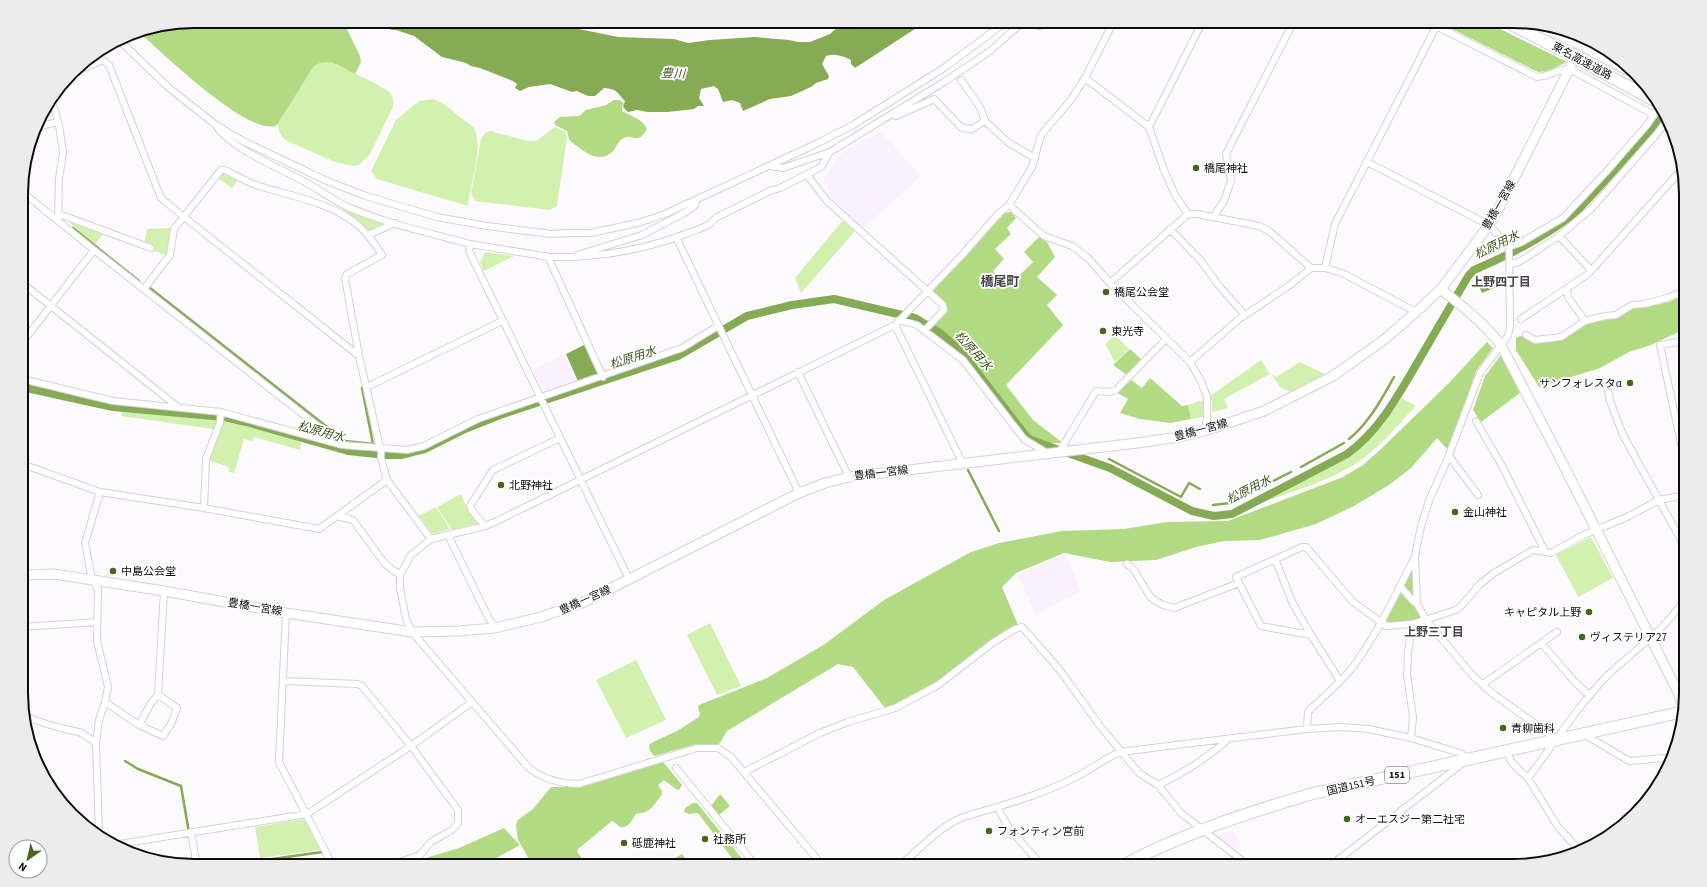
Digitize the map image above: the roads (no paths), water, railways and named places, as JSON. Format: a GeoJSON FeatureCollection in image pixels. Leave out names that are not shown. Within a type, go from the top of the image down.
{"type":"FeatureCollection","features":[{"type":"Feature","properties":{"kind":"highway","name":"東名高速道路"},"geometry":{"type":"LineString","coordinates":[[1519,28],[1648,98]]}},
{"type":"Feature","properties":{"kind":"highway","name":"東名高速道路"},"geometry":{"type":"LineString","coordinates":[[1566,37],[1614,62]]}},
{"type":"Feature","properties":{"kind":"highway"},"geometry":{"type":"LineString","coordinates":[[1574,41],[1595,49]]}},
{"type":"Feature","properties":{"kind":"highway","name":"国道151号"},"geometry":{"type":"LineString","coordinates":[[1136,859],[1164,845],[1270,806],[1311,794],[1678,713]]}},
{"type":"Feature","properties":{"kind":"main road","name":"豊橋一宮線"},"geometry":{"type":"LineString","coordinates":[[28,575],[54,574],[164,591],[286,613],[412,632],[458,631],[495,628],[559,612],[584,602],[799,493],[825,483],[849,477],[962,462],[1047,454],[1137,443],[1204,432],[1264,411],[1333,376],[1385,339],[1441,289],[1489,225],[1518,172],[1582,44]]}},
{"type":"Feature","properties":{"kind":"main road"},"geometry":{"type":"LineString","coordinates":[[1441,289],[1491,333],[1500,345],[1679,693]]}},
{"type":"Feature","properties":{"kind":"street"},"geometry":{"type":"LineString","coordinates":[[123,44],[169,88],[216,125],[243,141],[328,181],[366,196],[437,217],[487,226],[551,234],[590,232],[638,224],[665,214],[771,166],[866,117],[944,68],[998,28]]}},
{"type":"Feature","properties":{"kind":"street"},"geometry":{"type":"LineString","coordinates":[[771,166],[783,168],[830,152],[944,82],[990,51],[1016,28]]}},
{"type":"Feature","properties":{"kind":"street"},"geometry":{"type":"LineString","coordinates":[[817,859],[744,772],[725,752],[718,748],[697,748],[650,761],[587,782],[570,784],[550,780],[528,767],[412,632],[406,619],[400,588],[400,575],[411,555],[430,539],[485,526],[581,480],[897,322],[964,254],[999,213],[1009,205],[1032,167],[1041,135],[1070,100],[1085,78],[1110,28]]}},
{"type":"Feature","properties":{"kind":"street"},"geometry":{"type":"LineString","coordinates":[[1149,127],[1199,28]]}},
{"type":"Feature","properties":{"kind":"street"},"geometry":{"type":"LineString","coordinates":[[1214,216],[1224,201],[1231,181],[1226,154],[1290,28]]}},
{"type":"Feature","properties":{"kind":"street"},"geometry":{"type":"LineString","coordinates":[[1325,268],[1335,224],[1436,28]]}},
{"type":"Feature","properties":{"kind":"street"},"geometry":{"type":"LineString","coordinates":[[1446,28],[1537,76],[1546,75],[1563,69],[1570,69],[1654,115]]}},
{"type":"Feature","properties":{"kind":"street"},"geometry":{"type":"LineString","coordinates":[[88,66],[103,60],[109,65],[161,198],[360,356]]}},
{"type":"Feature","properties":{"kind":"street"},"geometry":{"type":"LineString","coordinates":[[1085,78],[1149,127],[1164,170],[1175,195],[1188,214]]}},
{"type":"Feature","properties":{"kind":"street"},"geometry":{"type":"LineString","coordinates":[[960,80],[980,107],[986,121],[1009,143],[1035,158]]}},
{"type":"Feature","properties":{"kind":"street"},"geometry":{"type":"LineString","coordinates":[[887,118],[902,114],[934,99],[962,128],[972,129],[986,121]]}},
{"type":"Feature","properties":{"kind":"street"},"geometry":{"type":"LineString","coordinates":[[53,106],[58,122],[63,153],[59,180],[58,221]]}},
{"type":"Feature","properties":{"kind":"street"},"geometry":{"type":"LineString","coordinates":[[1510,249],[1563,218],[1607,171],[1654,115],[1656,110]]}},
{"type":"Feature","properties":{"kind":"street"},"geometry":{"type":"LineString","coordinates":[[43,125],[58,122]]}},
{"type":"Feature","properties":{"kind":"street"},"geometry":{"type":"LineString","coordinates":[[216,125],[219,132],[225,137],[261,160],[294,176],[350,208],[395,223],[470,244],[550,257],[574,258],[611,254],[647,246],[676,237],[710,224],[717,217],[770,191],[808,175],[821,167],[830,152]]}},
{"type":"Feature","properties":{"kind":"street"},"geometry":{"type":"LineString","coordinates":[[1510,262],[1519,262],[1558,236],[1591,208],[1664,125]]}},
{"type":"Feature","properties":{"kind":"street"},"geometry":{"type":"LineString","coordinates":[[1367,162],[1489,225],[1510,249],[1508,336],[1480,373],[1449,456],[1429,501],[1421,526],[1415,556],[1417,604],[1426,620],[1462,665],[1483,684],[1557,740]]}},
{"type":"Feature","properties":{"kind":"street"},"geometry":{"type":"LineString","coordinates":[[144,289],[170,254],[174,229],[221,170],[225,170],[252,183],[328,208],[353,221],[368,235],[382,255],[347,274],[345,278],[380,453],[387,480],[430,539]]}},
{"type":"Feature","properties":{"kind":"street"},"geometry":{"type":"LineString","coordinates":[[1521,319],[1567,289],[1591,270],[1678,173]]}},
{"type":"Feature","properties":{"kind":"street"},"geometry":{"type":"LineString","coordinates":[[808,175],[827,201],[940,302],[944,310],[924,331]]}},
{"type":"Feature","properties":{"kind":"street"},"geometry":{"type":"LineString","coordinates":[[28,197],[342,445]]}},
{"type":"Feature","properties":{"kind":"street"},"geometry":{"type":"LineString","coordinates":[[574,258],[577,255],[642,235],[686,212],[694,206],[696,202],[695,200]]}},
{"type":"Feature","properties":{"kind":"street"},"geometry":{"type":"LineString","coordinates":[[1009,205],[1044,236],[1072,246],[1088,258],[1190,362],[1201,381],[1207,397],[1207,419],[1204,432]]}},
{"type":"Feature","properties":{"kind":"street"},"geometry":{"type":"LineString","coordinates":[[59,214],[151,248]]}},
{"type":"Feature","properties":{"kind":"street"},"geometry":{"type":"LineString","coordinates":[[1110,282],[1188,214],[1214,216],[1259,226],[1269,231],[1311,268]]}},
{"type":"Feature","properties":{"kind":"street"},"geometry":{"type":"LineString","coordinates":[[368,235],[395,223]]}},
{"type":"Feature","properties":{"kind":"street"},"geometry":{"type":"LineString","coordinates":[[1170,229],[1201,261],[1220,287],[1245,315]]}},
{"type":"Feature","properties":{"kind":"street"},"geometry":{"type":"LineString","coordinates":[[1558,236],[1591,270]]}},
{"type":"Feature","properties":{"kind":"street"},"geometry":{"type":"LineString","coordinates":[[676,237],[799,493]]}},
{"type":"Feature","properties":{"kind":"street"},"geometry":{"type":"LineString","coordinates":[[470,244],[469,252],[629,579]]}},
{"type":"Feature","properties":{"kind":"street"},"geometry":{"type":"LineString","coordinates":[[28,336],[94,250]]}},
{"type":"Feature","properties":{"kind":"street"},"geometry":{"type":"LineString","coordinates":[[550,257],[550,261],[603,377]]}},
{"type":"Feature","properties":{"kind":"street"},"geometry":{"type":"LineString","coordinates":[[1190,362],[1245,315],[1290,285],[1311,268],[1325,268],[1344,274],[1416,312]]}},
{"type":"Feature","properties":{"kind":"street"},"geometry":{"type":"LineString","coordinates":[[28,288],[178,407]]}},
{"type":"Feature","properties":{"kind":"street"},"geometry":{"type":"LineString","coordinates":[[1567,289],[1568,297],[1585,321]]}},
{"type":"Feature","properties":{"kind":"street"},"geometry":{"type":"LineString","coordinates":[[1526,335],[1535,340],[1561,337],[1585,321],[1616,315],[1632,305],[1645,304],[1679,293]]}},
{"type":"Feature","properties":{"kind":"street"},"geometry":{"type":"LineString","coordinates":[[367,387],[502,321]]}},
{"type":"Feature","properties":{"kind":"street"},"geometry":{"type":"LineString","coordinates":[[897,322],[917,325],[964,360],[1024,440],[1047,454]]}},
{"type":"Feature","properties":{"kind":"street"},"geometry":{"type":"LineString","coordinates":[[897,322],[962,462]]}},
{"type":"Feature","properties":{"kind":"street"},"geometry":{"type":"LineString","coordinates":[[28,380],[113,401],[221,412],[342,445],[380,453],[407,450],[424,446],[478,419],[603,377],[682,348],[718,326]]}},
{"type":"Feature","properties":{"kind":"street"},"geometry":{"type":"LineString","coordinates":[[1059,452],[1096,391],[1109,392],[1116,390],[1166,339]]}},
{"type":"Feature","properties":{"kind":"street"},"geometry":{"type":"LineString","coordinates":[[1679,342],[1660,345],[1679,439]]}},
{"type":"Feature","properties":{"kind":"street"},"geometry":{"type":"LineString","coordinates":[[798,372],[849,477]]}},
{"type":"Feature","properties":{"kind":"street"},"geometry":{"type":"LineString","coordinates":[[1607,385],[1610,401],[1623,435],[1679,536]]}},
{"type":"Feature","properties":{"kind":"street"},"geometry":{"type":"LineString","coordinates":[[204,508],[206,459],[220,422],[221,412]]}},
{"type":"Feature","properties":{"kind":"street"},"geometry":{"type":"LineString","coordinates":[[1476,421],[1504,470],[1545,551]]}},
{"type":"Feature","properties":{"kind":"street"},"geometry":{"type":"LineString","coordinates":[[485,526],[472,511],[470,506],[493,470],[560,438]]}},
{"type":"Feature","properties":{"kind":"street"},"geometry":{"type":"LineString","coordinates":[[1449,456],[1478,495]]}},
{"type":"Feature","properties":{"kind":"street"},"geometry":{"type":"LineString","coordinates":[[28,466],[100,492],[204,508],[319,529],[387,480]]}},
{"type":"Feature","properties":{"kind":"street"},"geometry":{"type":"LineString","coordinates":[[99,829],[96,743],[98,720],[105,702],[108,687],[99,651],[97,622],[98,589],[92,580],[86,543],[100,492]]}},
{"type":"Feature","properties":{"kind":"street"},"geometry":{"type":"LineString","coordinates":[[1310,635],[1261,626],[1236,577],[1302,546],[1306,547],[1353,602],[1380,622],[1386,626],[1412,624],[1456,610],[1480,584],[1512,560],[1533,550],[1551,552],[1629,516],[1659,500],[1679,496]]}},
{"type":"Feature","properties":{"kind":"street"},"geometry":{"type":"LineString","coordinates":[[337,516],[353,520],[385,564],[400,575]]}},
{"type":"Feature","properties":{"kind":"street"},"geometry":{"type":"LineString","coordinates":[[448,535],[488,618],[495,628]]}},
{"type":"Feature","properties":{"kind":"street"},"geometry":{"type":"LineString","coordinates":[[1307,729],[1308,712],[1355,664],[1400,586],[1415,556]]}},
{"type":"Feature","properties":{"kind":"street"},"geometry":{"type":"LineString","coordinates":[[1275,559],[1293,604],[1310,635],[1340,681]]}},
{"type":"Feature","properties":{"kind":"street"},"geometry":{"type":"LineString","coordinates":[[1127,564],[1134,570],[1151,598],[1163,605],[1174,608],[1239,582]]}},
{"type":"Feature","properties":{"kind":"street"},"geometry":{"type":"LineString","coordinates":[[1400,586],[1412,601],[1417,604]]}},
{"type":"Feature","properties":{"kind":"street"},"geometry":{"type":"LineString","coordinates":[[139,725],[151,703],[158,695],[164,591]]}},
{"type":"Feature","properties":{"kind":"street"},"geometry":{"type":"LineString","coordinates":[[1528,778],[1557,740],[1567,723],[1606,677],[1650,637],[1679,607]]}},
{"type":"Feature","properties":{"kind":"street"},"geometry":{"type":"LineString","coordinates":[[286,613],[279,762],[330,859]]}},
{"type":"Feature","properties":{"kind":"street"},"geometry":{"type":"LineString","coordinates":[[28,626],[97,622]]}},
{"type":"Feature","properties":{"kind":"street"},"geometry":{"type":"LineString","coordinates":[[1411,738],[1413,717],[1407,676],[1408,653],[1412,624]]}},
{"type":"Feature","properties":{"kind":"street"},"geometry":{"type":"LineString","coordinates":[[744,772],[820,733],[848,722],[895,708],[938,685],[992,644],[1015,629],[1022,627],[1059,669],[1120,752],[1139,773],[1158,785],[1181,813],[1239,859]]}},
{"type":"Feature","properties":{"kind":"street"},"geometry":{"type":"LineString","coordinates":[[1483,684],[1557,632]]}},
{"type":"Feature","properties":{"kind":"street"},"geometry":{"type":"LineString","coordinates":[[1542,644],[1574,681],[1590,696]]}},
{"type":"Feature","properties":{"kind":"street"},"geometry":{"type":"LineString","coordinates":[[282,680],[358,684],[362,686],[411,746],[458,810],[460,818],[452,830],[431,842],[420,855],[408,859]]}},
{"type":"Feature","properties":{"kind":"street"},"geometry":{"type":"LineString","coordinates":[[105,702],[139,725],[163,736],[171,724],[177,708],[158,695]]}},
{"type":"Feature","properties":{"kind":"street"},"geometry":{"type":"LineString","coordinates":[[124,843],[307,814],[411,746],[472,702]]}},
{"type":"Feature","properties":{"kind":"street"},"geometry":{"type":"LineString","coordinates":[[30,718],[82,733],[96,743]]}},
{"type":"Feature","properties":{"kind":"street"},"geometry":{"type":"LineString","coordinates":[[908,859],[929,839],[950,823],[1054,787],[1075,777],[1102,760],[1120,752],[1307,729],[1340,727],[1411,738],[1460,753],[1468,759],[1339,859]]}},
{"type":"Feature","properties":{"kind":"street"},"geometry":{"type":"LineString","coordinates":[[1584,734],[1629,761],[1665,759]]}},
{"type":"Feature","properties":{"kind":"street"},"geometry":{"type":"LineString","coordinates":[[1158,785],[1180,775],[1204,760],[1230,738]]}},
{"type":"Feature","properties":{"kind":"street"},"geometry":{"type":"LineString","coordinates":[[1506,751],[1512,763],[1528,778],[1558,827],[1576,846]]}},
{"type":"Feature","properties":{"kind":"street"},"geometry":{"type":"LineString","coordinates":[[676,768],[750,859]]}},
{"type":"Feature","properties":{"kind":"street"},"geometry":{"type":"LineString","coordinates":[[997,807],[1009,828],[1036,859]]}},
{"type":"Feature","properties":{"kind":"street"},"geometry":{"type":"LineString","coordinates":[[191,832],[196,859]]}},
{"type":"Feature","properties":{"kind":"water","name":"豊川"},"geometry":{"type":"Polygon","coordinates":[[[387,28],[574,28],[618,37],[674,39],[688,43],[754,37],[810,42],[830,34],[837,28],[916,28],[855,68],[851,64],[851,60],[845,57],[838,55],[826,56],[822,64],[829,76],[828,79],[816,83],[811,87],[791,96],[770,99],[743,111],[740,103],[732,100],[723,102],[718,89],[714,86],[701,89],[699,98],[704,106],[698,106],[694,109],[667,112],[648,112],[637,110],[628,112],[623,107],[625,101],[612,89],[604,88],[595,96],[588,96],[577,91],[572,92],[550,84],[529,87],[520,91],[515,88],[517,84],[513,81],[466,63],[442,57],[414,36],[387,28]]]}},
{"type":"Feature","properties":{"kind":"water"},"geometry":{"type":"Polygon","coordinates":[[[1492,278],[1496,287],[1482,293],[1478,284],[1492,278]]]}},
{"type":"Feature","properties":{"kind":"water"},"geometry":{"type":"Polygon","coordinates":[[[584,345],[598,375],[578,381],[566,354],[584,345]]]}},
{"type":"Feature","properties":{"kind":"waterway","name":"松原用水"},"geometry":{"type":"LineString","coordinates":[[28,388],[113,407],[224,417],[348,451],[402,455],[425,449],[465,429],[500,415],[678,356],[747,316],[792,305],[834,299],[915,318],[940,333],[960,350],[1026,436],[1031,440],[1110,468],[1192,511],[1214,516],[1232,514],[1347,454],[1359,444],[1388,411],[1469,275],[1474,270],[1514,252],[1552,230],[1576,212],[1650,132],[1660,117]]}},
{"type":"Feature","properties":{"kind":"waterway"},"geometry":{"type":"LineString","coordinates":[[73,228],[139,281]]}},
{"type":"Feature","properties":{"kind":"waterway"},"geometry":{"type":"LineString","coordinates":[[150,288],[345,441],[373,444],[362,388]]}},
{"type":"Feature","properties":{"kind":"waterway"},"geometry":{"type":"LineString","coordinates":[[1349,439],[1369,418],[1394,377]]}},
{"type":"Feature","properties":{"kind":"waterway"},"geometry":{"type":"LineString","coordinates":[[1301,467],[1344,443]]}},
{"type":"Feature","properties":{"kind":"waterway"},"geometry":{"type":"LineString","coordinates":[[1109,459],[1181,497],[1189,483],[1200,489]]}},
{"type":"Feature","properties":{"kind":"waterway"},"geometry":{"type":"LineString","coordinates":[[968,470],[999,531]]}},
{"type":"Feature","properties":{"kind":"waterway"},"geometry":{"type":"LineString","coordinates":[[1213,505],[1230,503],[1291,472]]}},
{"type":"Feature","properties":{"kind":"waterway"},"geometry":{"type":"LineString","coordinates":[[125,761],[138,769],[181,786],[189,833]]}},
{"type":"Feature","properties":{"kind":"waterway"},"geometry":{"type":"LineString","coordinates":[[272,859],[322,852],[324,854]]}},
{"type":"Feature","properties":{"kind":"place","name":"橋尾神社"},"geometry":{"type":"Point","coordinates":[1196,168]}},
{"type":"Feature","properties":{"kind":"place","name":"橋尾公会堂"},"geometry":{"type":"Point","coordinates":[1106,292]}},
{"type":"Feature","properties":{"kind":"place","name":"東光寺"},"geometry":{"type":"Point","coordinates":[1103,331]}},
{"type":"Feature","properties":{"kind":"place","name":"サンフォレスタα"},"geometry":{"type":"Point","coordinates":[1630,383]}},
{"type":"Feature","properties":{"kind":"place","name":"北野神社"},"geometry":{"type":"Point","coordinates":[501,485]}},
{"type":"Feature","properties":{"kind":"place","name":"金山神社"},"geometry":{"type":"Point","coordinates":[1455,512]}},
{"type":"Feature","properties":{"kind":"place","name":"中島公会堂"},"geometry":{"type":"Point","coordinates":[113,571]}},
{"type":"Feature","properties":{"kind":"place","name":"キャピタル上野"},"geometry":{"type":"Point","coordinates":[1589,612]}},
{"type":"Feature","properties":{"kind":"place","name":"ヴィステリア27"},"geometry":{"type":"Point","coordinates":[1582,637]}},
{"type":"Feature","properties":{"kind":"place","name":"青柳歯科"},"geometry":{"type":"Point","coordinates":[1503,728]}},
{"type":"Feature","properties":{"kind":"place","name":"オーエスジー第二社宅"},"geometry":{"type":"Point","coordinates":[1347,819]}},
{"type":"Feature","properties":{"kind":"place","name":"フォンティン宮前"},"geometry":{"type":"Point","coordinates":[989,831]}},
{"type":"Feature","properties":{"kind":"place","name":"社務所"},"geometry":{"type":"Point","coordinates":[705,839]}},
{"type":"Feature","properties":{"kind":"place","name":"砥鹿神社"},"geometry":{"type":"Point","coordinates":[624,843]}},
{"type":"Feature","properties":{"kind":"district","name":"橋尾町"},"geometry":{"type":"Point","coordinates":[1000,282]}},
{"type":"Feature","properties":{"kind":"district","name":"上野四丁目"},"geometry":{"type":"Point","coordinates":[1501,282]}},
{"type":"Feature","properties":{"kind":"district","name":"上野三丁目"},"geometry":{"type":"Point","coordinates":[1434,632]}}]}
